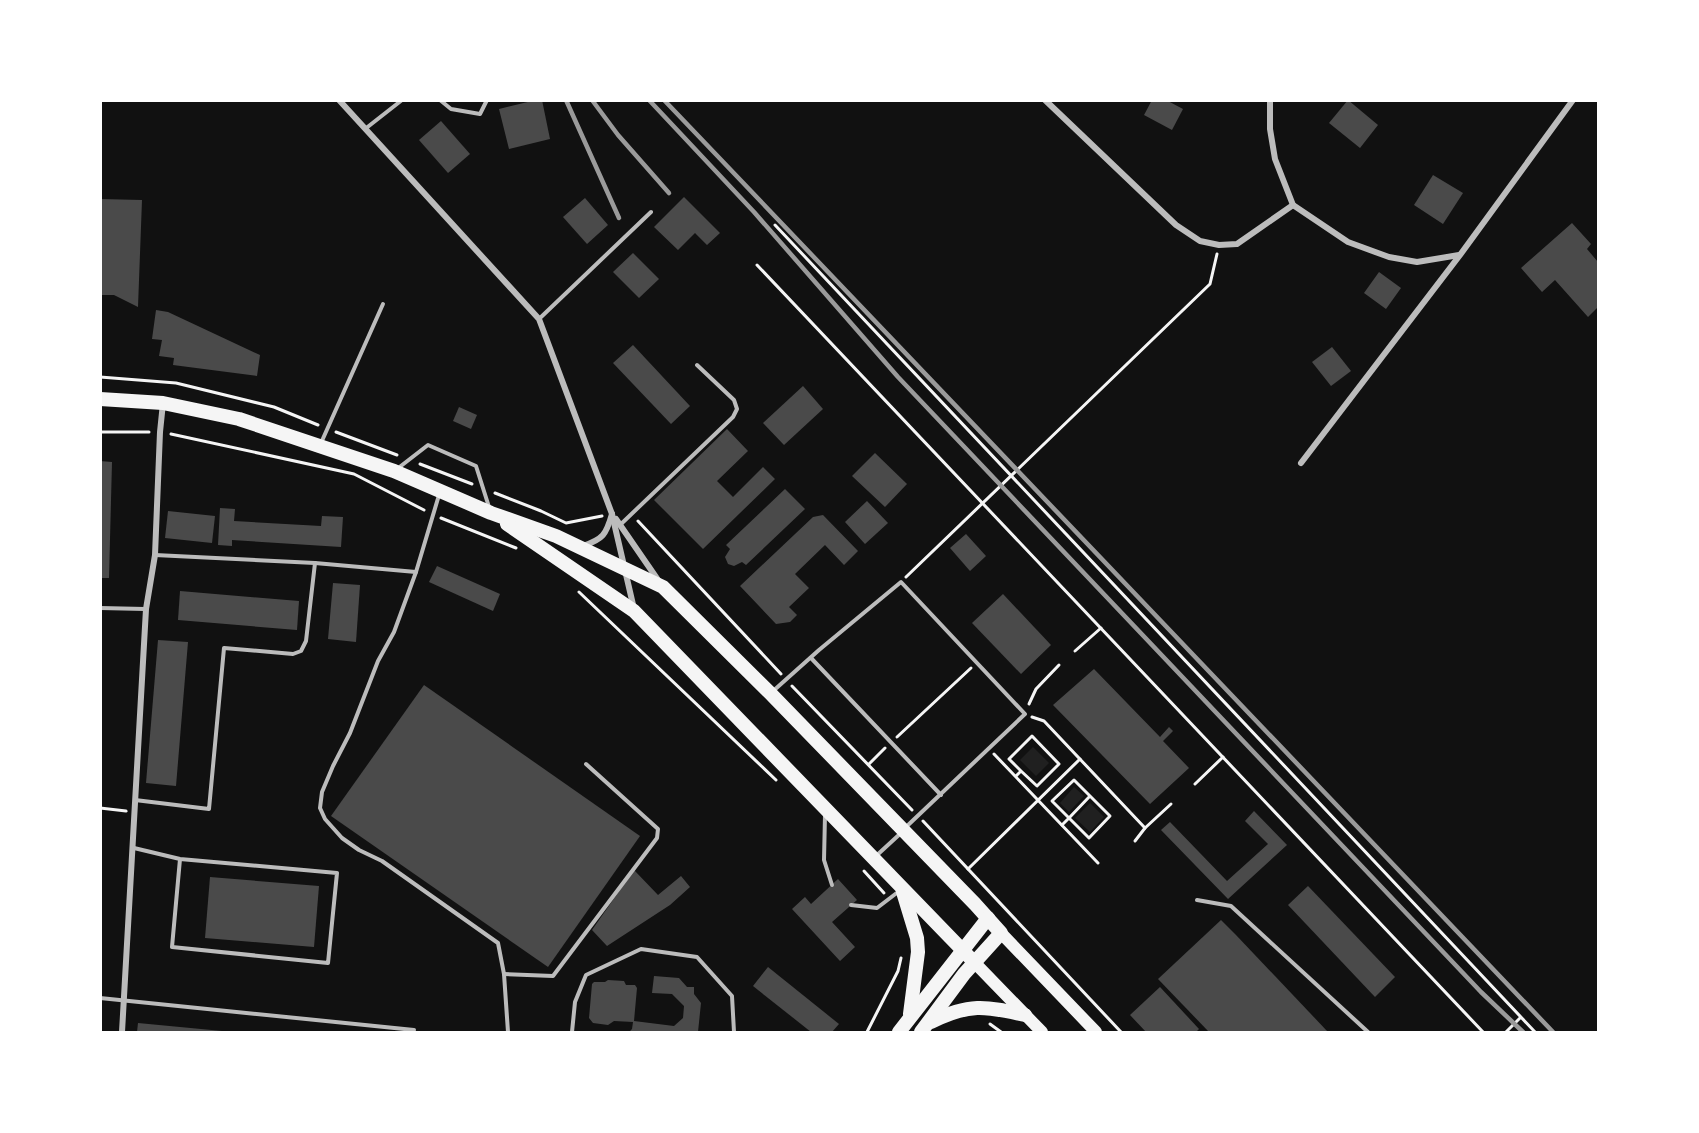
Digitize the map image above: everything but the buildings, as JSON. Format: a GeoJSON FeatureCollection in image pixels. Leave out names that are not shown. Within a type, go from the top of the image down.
{"type":"FeatureCollection","features":[{"type":"Feature","properties":{"kind":"main road"},"geometry":{"type":"LineString","coordinates":[[100,399],[163,403],[239,419],[394,471],[491,513],[556,536],[663,586],[770,693],[1096,1032]]}},
{"type":"Feature","properties":{"kind":"main road"},"geometry":{"type":"LineString","coordinates":[[491,513],[634,611],[1042,1032]]}},
{"type":"Feature","properties":{"kind":"main road"},"geometry":{"type":"LineString","coordinates":[[903,890],[917,938],[918,952],[909,1018]]}},
{"type":"Feature","properties":{"kind":"main road"},"geometry":{"type":"LineString","coordinates":[[898,1032],[962,948],[988,918]]}},
{"type":"Feature","properties":{"kind":"main road"},"geometry":{"type":"LineString","coordinates":[[923,1028],[974,962],[1001,933]]}},
{"type":"Feature","properties":{"kind":"main road"},"geometry":{"type":"LineString","coordinates":[[923,1028],[946,1014],[974,1006],[991,1007],[1025,1015]]}},
{"type":"Feature","properties":{"kind":"street"},"geometry":{"type":"LineString","coordinates":[[339,100],[539,319],[612,514],[634,611]]}},
{"type":"Feature","properties":{"kind":"street"},"geometry":{"type":"LineString","coordinates":[[1045,100],[1176,225],[1200,242],[1238,244],[1293,205]]}},
{"type":"Feature","properties":{"kind":"street"},"geometry":{"type":"LineString","coordinates":[[1270,100],[1270,129],[1275,159],[1293,205],[1348,242],[1389,257],[1417,262],[1460,255]]}},
{"type":"Feature","properties":{"kind":"street"},"geometry":{"type":"LineString","coordinates":[[1301,463],[1460,255],[1573,100]]}},
{"type":"Feature","properties":{"kind":"street"},"geometry":{"type":"LineString","coordinates":[[122,1032],[146,609],[155,555],[163,403]]}},
{"type":"Feature","properties":{"kind":"street"},"geometry":{"type":"LineString","coordinates":[[612,514],[663,586]]}},
{"type":"Feature","properties":{"kind":"street"},"geometry":{"type":"LineString","coordinates":[[578,547],[598,540],[607,531],[612,514]]}},
{"type":"Feature","properties":{"kind":"lane"},"geometry":{"type":"LineString","coordinates":[[365,129],[402,100]]}},
{"type":"Feature","properties":{"kind":"lane"},"geometry":{"type":"LineString","coordinates":[[440,100],[451,109],[480,114],[487,100]]}},
{"type":"Feature","properties":{"kind":"lane"},"geometry":{"type":"LineString","coordinates":[[539,319],[651,212]]}},
{"type":"Feature","properties":{"kind":"lane"},"geometry":{"type":"LineString","coordinates":[[320,446],[384,304]]}},
{"type":"Feature","properties":{"kind":"lane"},"geometry":{"type":"LineString","coordinates":[[620,525],[733,417],[737,409],[734,400],[697,365]]}},
{"type":"Feature","properties":{"kind":"lane"},"geometry":{"type":"LineString","coordinates":[[394,471],[428,445],[476,466],[491,513]]}},
{"type":"Feature","properties":{"kind":"lane"},"geometry":{"type":"LineString","coordinates":[[440,491],[416,572],[394,632],[378,661],[350,733],[322,792],[320,808],[325,819],[342,838],[359,850],[382,861],[498,943],[504,974],[508,1032]]}},
{"type":"Feature","properties":{"kind":"lane"},"geometry":{"type":"LineString","coordinates":[[155,555],[416,572]]}},
{"type":"Feature","properties":{"kind":"lane"},"geometry":{"type":"LineString","coordinates":[[134,800],[209,809],[224,648],[293,654],[301,651],[306,641],[315,564]]}},
{"type":"Feature","properties":{"kind":"lane"},"geometry":{"type":"LineString","coordinates":[[770,693],[901,582],[1025,714],[873,859]]}},
{"type":"Feature","properties":{"kind":"lane"},"geometry":{"type":"LineString","coordinates":[[100,608],[146,609]]}},
{"type":"Feature","properties":{"kind":"lane"},"geometry":{"type":"LineString","coordinates":[[811,658],[940,795]]}},
{"type":"Feature","properties":{"kind":"lane"},"geometry":{"type":"LineString","coordinates":[[504,974],[553,976],[657,838],[658,829],[586,764]]}},
{"type":"Feature","properties":{"kind":"lane"},"geometry":{"type":"LineString","coordinates":[[825,809],[824,860],[832,885]]}},
{"type":"Feature","properties":{"kind":"lane"},"geometry":{"type":"LineString","coordinates":[[134,848],[180,859],[337,873],[328,963],[172,947],[180,859]]}},
{"type":"Feature","properties":{"kind":"lane"},"geometry":{"type":"LineString","coordinates":[[850,905],[877,908],[903,890]]}},
{"type":"Feature","properties":{"kind":"lane"},"geometry":{"type":"LineString","coordinates":[[1197,900],[1231,906],[1368,1032]]}},
{"type":"Feature","properties":{"kind":"lane"},"geometry":{"type":"LineString","coordinates":[[572,1032],[575,1002],[586,975],[641,949],[697,957],[732,996],[734,1032]]}},
{"type":"Feature","properties":{"kind":"lane"},"geometry":{"type":"LineString","coordinates":[[100,998],[414,1030]]}},
{"type":"Feature","properties":{"kind":"path"},"geometry":{"type":"LineString","coordinates":[[775,225],[1535,1032]]}},
{"type":"Feature","properties":{"kind":"path"},"geometry":{"type":"LineString","coordinates":[[901,582],[1210,284],[1219,244]]}},
{"type":"Feature","properties":{"kind":"path"},"geometry":{"type":"LineString","coordinates":[[757,265],[1483,1032]]}},
{"type":"Feature","properties":{"kind":"path"},"geometry":{"type":"LineString","coordinates":[[100,432],[160,432],[354,474],[432,514],[526,552]]}},
{"type":"Feature","properties":{"kind":"path"},"geometry":{"type":"LineString","coordinates":[[631,514],[1121,1032]]}},
{"type":"Feature","properties":{"kind":"path"},"geometry":{"type":"LineString","coordinates":[[572,585],[783,787]]}},
{"type":"Feature","properties":{"kind":"path"},"geometry":{"type":"LineString","coordinates":[[1075,651],[1101,628]]}},
{"type":"Feature","properties":{"kind":"path"},"geometry":{"type":"LineString","coordinates":[[868,765],[976,662]]}},
{"type":"Feature","properties":{"kind":"path"},"geometry":{"type":"LineString","coordinates":[[1059,665],[1036,689],[1025,714],[1044,721],[1145,828]]}},
{"type":"Feature","properties":{"kind":"path"},"geometry":{"type":"LineString","coordinates":[[1032,736],[1059,764],[1037,786],[1021,771],[1009,759],[1032,736]]}},
{"type":"Feature","properties":{"kind":"path"},"geometry":{"type":"LineString","coordinates":[[989,748],[1098,863]]}},
{"type":"Feature","properties":{"kind":"path"},"geometry":{"type":"LineString","coordinates":[[1195,784],[1223,757]]}},
{"type":"Feature","properties":{"kind":"path"},"geometry":{"type":"LineString","coordinates":[[968,869],[1080,758]]}},
{"type":"Feature","properties":{"kind":"path"},"geometry":{"type":"LineString","coordinates":[[1016,776],[1021,771]]}},
{"type":"Feature","properties":{"kind":"path"},"geometry":{"type":"LineString","coordinates":[[1074,780],[1110,816],[1089,838],[1069,818],[1053,801],[1074,780]]}},
{"type":"Feature","properties":{"kind":"path"},"geometry":{"type":"LineString","coordinates":[[1062,825],[1090,796]]}},
{"type":"Feature","properties":{"kind":"path"},"geometry":{"type":"LineString","coordinates":[[1135,841],[1145,828],[1171,804]]}},
{"type":"Feature","properties":{"kind":"path"},"geometry":{"type":"LineString","coordinates":[[100,808],[134,812]]}},
{"type":"Feature","properties":{"kind":"path"},"geometry":{"type":"LineString","coordinates":[[860,867],[888,899]]}},
{"type":"Feature","properties":{"kind":"path"},"geometry":{"type":"LineString","coordinates":[[867,1032],[898,971],[903,952]]}},
{"type":"Feature","properties":{"kind":"path"},"geometry":{"type":"LineString","coordinates":[[1506,1032],[1520,1018]]}},
{"type":"Feature","properties":{"kind":"shaded area"},"geometry":{"type":"Polygon","coordinates":[[[1033,747],[1049,763],[1036,776],[1020,760],[1033,747]]]}},
{"type":"Feature","properties":{"kind":"shaded area"},"geometry":{"type":"Polygon","coordinates":[[[1074,787],[1084,796],[1069,812],[1060,803],[1074,787]]]}},
{"type":"Feature","properties":{"kind":"shaded area"},"geometry":{"type":"Polygon","coordinates":[[[1090,803],[1104,817],[1090,832],[1075,818],[1090,803]]]}},
{"type":"Feature","properties":{"kind":"railway"},"geometry":{"type":"LineString","coordinates":[[566,100],[619,218]]}},
{"type":"Feature","properties":{"kind":"railway"},"geometry":{"type":"LineString","coordinates":[[592,100],[618,135],[669,193]]}},
{"type":"Feature","properties":{"kind":"railway"},"geometry":{"type":"LineString","coordinates":[[649,100],[754,212],[898,377],[1481,992],[1523,1032]]}},
{"type":"Feature","properties":{"kind":"railway"},"geometry":{"type":"LineString","coordinates":[[664,100],[1553,1032]]}}]}
